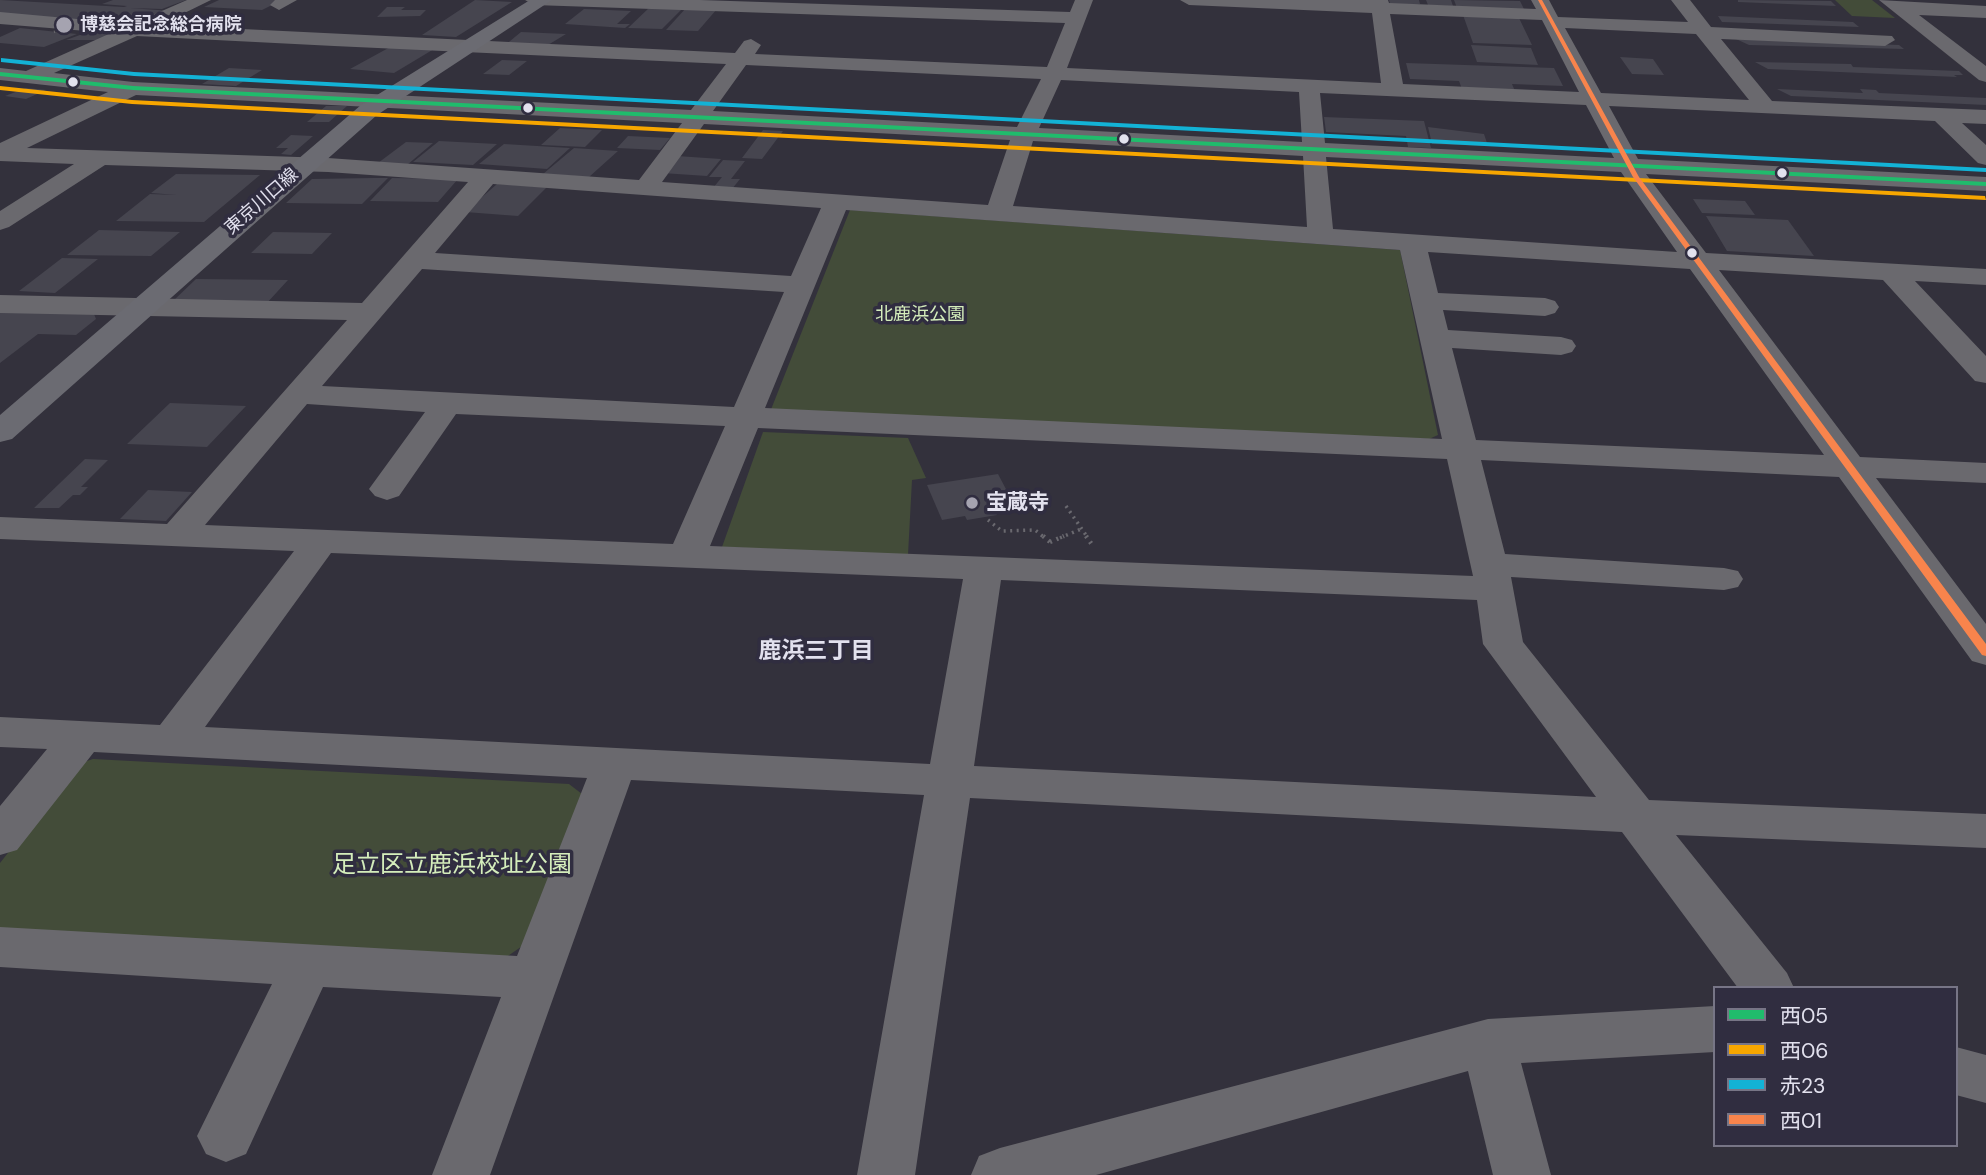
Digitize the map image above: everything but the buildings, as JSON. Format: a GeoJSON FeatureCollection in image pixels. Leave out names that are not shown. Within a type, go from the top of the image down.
{"type":"FeatureCollection","features":[{"type":"Feature","properties":{"kind":"main road","name":"東京川口線"},"geometry":{"type":"LineString","coordinates":[[0,432],[380,102],[543,0]]}},
{"type":"Feature","properties":{"kind":"street"},"geometry":{"type":"LineString","coordinates":[[29,77],[202,0]]}},
{"type":"Feature","properties":{"kind":"street"},"geometry":{"type":"LineString","coordinates":[[534,0],[783,4],[924,12],[1081,9],[1025,134],[998,213]]}},
{"type":"Feature","properties":{"kind":"street"},"geometry":{"type":"LineString","coordinates":[[1189,0],[1380,4],[1546,12],[1885,40]]}},
{"type":"Feature","properties":{"kind":"street"},"geometry":{"type":"LineString","coordinates":[[646,187],[783,4]]}},
{"type":"Feature","properties":{"kind":"street"},"geometry":{"type":"LineString","coordinates":[[1380,4],[1393,90]]}},
{"type":"Feature","properties":{"kind":"street"},"geometry":{"type":"LineString","coordinates":[[1894,4],[1986,12]]}},
{"type":"Feature","properties":{"kind":"street"},"geometry":{"type":"LineString","coordinates":[[1894,4],[1931,33],[1977,62],[1986,76]]}},
{"type":"Feature","properties":{"kind":"street"},"geometry":{"type":"LineString","coordinates":[[1684,5],[1706,24],[1766,107]]}},
{"type":"Feature","properties":{"kind":"street"},"geometry":{"type":"LineString","coordinates":[[924,12],[951,29]]}},
{"type":"Feature","properties":{"kind":"street"},"geometry":{"type":"LineString","coordinates":[[1546,12],[1629,166],[1986,652]]}},
{"type":"Feature","properties":{"kind":"street"},"geometry":{"type":"LineString","coordinates":[[0,18],[136,30],[467,47],[1986,117]]}},
{"type":"Feature","properties":{"kind":"street"},"geometry":{"type":"LineString","coordinates":[[1931,33],[1959,34]]}},
{"type":"Feature","properties":{"kind":"street"},"geometry":{"type":"LineString","coordinates":[[302,65],[314,56],[312,53],[334,40]]}},
{"type":"Feature","properties":{"kind":"street"},"geometry":{"type":"LineString","coordinates":[[0,74],[133,88],[380,102],[1986,184]]}},
{"type":"Feature","properties":{"kind":"street"},"geometry":{"type":"LineString","coordinates":[[1310,86],[1321,236]]}},
{"type":"Feature","properties":{"kind":"street"},"geometry":{"type":"LineString","coordinates":[[0,153],[133,88]]}},
{"type":"Feature","properties":{"kind":"street"},"geometry":{"type":"LineString","coordinates":[[1941,115],[1986,158]]}},
{"type":"Feature","properties":{"kind":"street"},"geometry":{"type":"LineString","coordinates":[[0,153],[97,159],[306,164],[1412,243],[1462,246],[1553,242],[1699,261],[1986,277]]}},
{"type":"Feature","properties":{"kind":"street"},"geometry":{"type":"LineString","coordinates":[[0,222],[97,159]]}},
{"type":"Feature","properties":{"kind":"street"},"geometry":{"type":"LineString","coordinates":[[176,536],[487,176]]}},
{"type":"Feature","properties":{"kind":"street"},"geometry":{"type":"LineString","coordinates":[[687,556],[837,201]]}},
{"type":"Feature","properties":{"kind":"street"},"geometry":{"type":"LineString","coordinates":[[1457,219],[1462,246]]}},
{"type":"Feature","properties":{"kind":"street"},"geometry":{"type":"LineString","coordinates":[[1412,243],[1491,577],[1503,644],[1766,986]]}},
{"type":"Feature","properties":{"kind":"street"},"geometry":{"type":"LineString","coordinates":[[415,260],[802,285]]}},
{"type":"Feature","properties":{"kind":"street"},"geometry":{"type":"LineString","coordinates":[[1892,273],[1986,374]]}},
{"type":"Feature","properties":{"kind":"street"},"geometry":{"type":"LineString","coordinates":[[0,304],[368,312]]}},
{"type":"Feature","properties":{"kind":"street"},"geometry":{"type":"LineString","coordinates":[[1430,319],[1545,307]]}},
{"type":"Feature","properties":{"kind":"street"},"geometry":{"type":"LineString","coordinates":[[1430,319],[1561,346]]}},
{"type":"Feature","properties":{"kind":"street"},"geometry":{"type":"LineString","coordinates":[[300,394],[447,404],[1462,450],[1848,464],[1986,473]]}},
{"type":"Feature","properties":{"kind":"street"},"geometry":{"type":"LineString","coordinates":[[387,489],[447,404]]}},
{"type":"Feature","properties":{"kind":"street"},"geometry":{"type":"LineString","coordinates":[[0,528],[1111,573],[1724,579]]}},
{"type":"Feature","properties":{"kind":"street"},"geometry":{"type":"LineString","coordinates":[[171,742],[322,540]]}},
{"type":"Feature","properties":{"kind":"street"},"geometry":{"type":"LineString","coordinates":[[886,1175],[984,568]]}},
{"type":"Feature","properties":{"kind":"street"},"geometry":{"type":"LineString","coordinates":[[0,732],[1637,816],[1986,831]]}},
{"type":"Feature","properties":{"kind":"street"},"geometry":{"type":"LineString","coordinates":[[0,838],[81,738]]}},
{"type":"Feature","properties":{"kind":"street"},"geometry":{"type":"LineString","coordinates":[[461,1175],[614,765]]}},
{"type":"Feature","properties":{"kind":"street"},"geometry":{"type":"LineString","coordinates":[[0,947],[535,978]]}},
{"type":"Feature","properties":{"kind":"street"},"geometry":{"type":"LineString","coordinates":[[226,1136],[307,965]]}},
{"type":"Feature","properties":{"kind":"street"},"geometry":{"type":"LineString","coordinates":[[1000,1175],[1488,1042],[1713,1028]]}},
{"type":"Feature","properties":{"kind":"street"},"geometry":{"type":"LineString","coordinates":[[1488,1042],[1522,1175]]}},
{"type":"Feature","properties":{"kind":"street"},"geometry":{"type":"LineString","coordinates":[[1958,1071],[1986,1079]]}},
{"type":"Feature","properties":{"kind":"path"},"geometry":{"type":"LineString","coordinates":[[54,33],[86,20]]}},
{"type":"Feature","properties":{"kind":"path"},"geometry":{"type":"LineString","coordinates":[[1066,506],[1111,573]]}},
{"type":"Feature","properties":{"kind":"path"},"geometry":{"type":"LineString","coordinates":[[988,520],[1003,531],[1035,530],[1049,542]]}},
{"type":"Feature","properties":{"kind":"green space"},"geometry":{"type":"Polygon","coordinates":[[[1835,0],[1872,0],[1895,18],[1852,16],[1835,0]]]}},
{"type":"Feature","properties":{"kind":"green space","name":"北鹿浜公園"},"geometry":{"type":"Polygon","coordinates":[[[850,210],[1400,250],[1438,435],[1429,439],[770,412],[850,210]]]}},
{"type":"Feature","properties":{"kind":"green space"},"geometry":{"type":"Polygon","coordinates":[[[763,432],[908,438],[926,478],[912,480],[908,555],[722,547],[763,432]]]}},
{"type":"Feature","properties":{"kind":"green space","name":"足立区立鹿浜校址公園"},"geometry":{"type":"Polygon","coordinates":[[[93,759],[569,784],[582,794],[528,942],[505,958],[0,929],[0,863],[78,764],[93,759]]]}},
{"type":"Feature","properties":{"kind":"transit line","name":"西01"},"geometry":{"type":"LineString","coordinates":[[1540,0],[1636,177],[1986,652]]}},
{"type":"Feature","properties":{"kind":"transit line","name":"赤23"},"geometry":{"type":"LineString","coordinates":[[1,60],[134,74],[1986,170]]}},
{"type":"Feature","properties":{"kind":"transit line","name":"西05"},"geometry":{"type":"LineString","coordinates":[[0,74],[133,88],[1986,184]]}},
{"type":"Feature","properties":{"kind":"transit line","name":"西06"},"geometry":{"type":"LineString","coordinates":[[0,88],[132,102],[1985,198]]}},
{"type":"Feature","properties":{"kind":"place","name":"博慈会記念総合病院"},"geometry":{"type":"Point","coordinates":[64,25]}},
{"type":"Feature","properties":{"kind":"place","name":"宝蔵寺"},"geometry":{"type":"Point","coordinates":[972,503]}},
{"type":"Feature","properties":{"kind":"district","name":"鹿浜三丁目"},"geometry":{"type":"Point","coordinates":[816,652]}}]}
